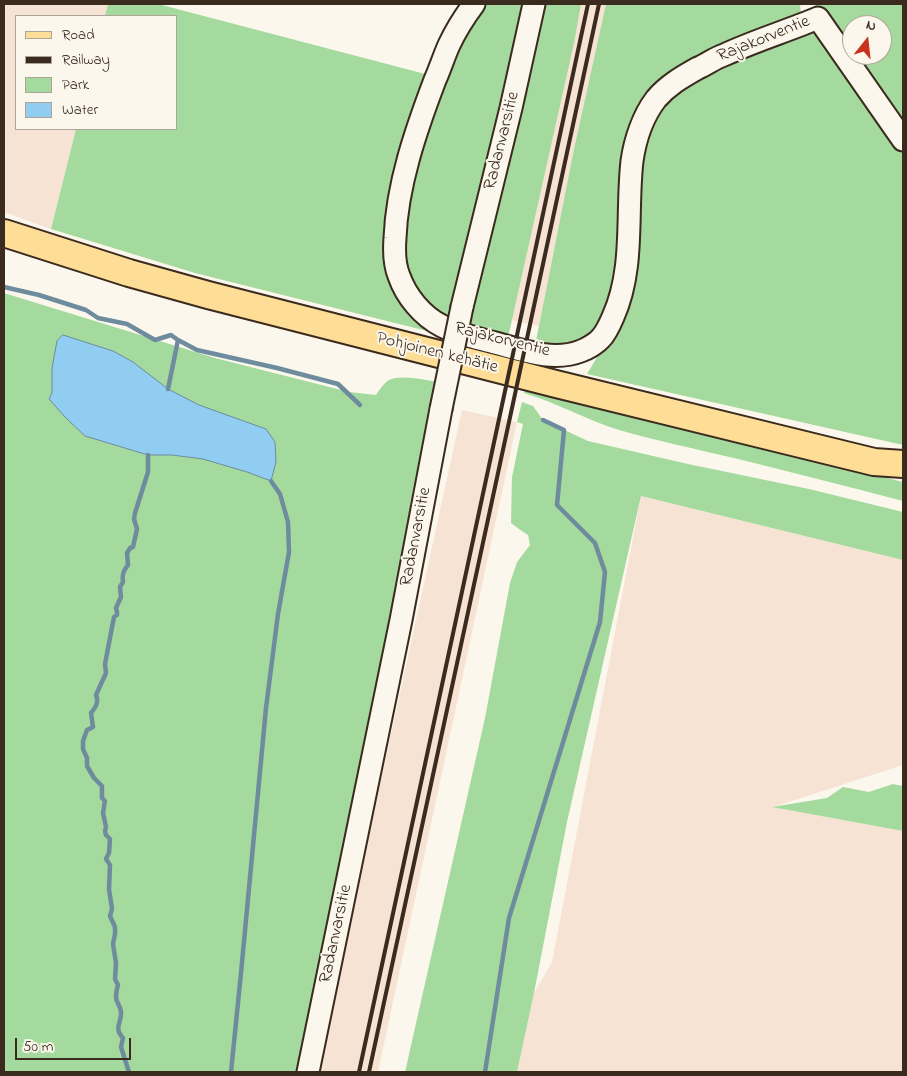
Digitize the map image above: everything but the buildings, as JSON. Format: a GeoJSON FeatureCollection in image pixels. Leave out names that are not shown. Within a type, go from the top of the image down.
{"type":"FeatureCollection","features":[{"type":"Feature","properties":{"kind":"main road","name":"Pohjoinen kehätie"},"geometry":{"type":"LineString","coordinates":[[4,233],[129,273],[208,295],[556,384],[874,462],[903,464]]}},
{"type":"Feature","properties":{"kind":"main road","name":"Pohjoinen kehätie"},"geometry":{"type":"LineString","coordinates":[[874,462],[903,475]]}},
{"type":"Feature","properties":{"kind":"street","name":"Rajakorventie"},"geometry":{"type":"LineString","coordinates":[[474,4],[450,44],[412,148],[396,220],[395,266],[410,298],[425,314],[441,325],[482,339],[553,356],[582,351],[601,339],[620,302],[628,254],[632,160],[644,118],[656,99],[675,81],[812,11],[903,140]]}},
{"type":"Feature","properties":{"kind":"street","name":"Radanvarsitie"},"geometry":{"type":"LineString","coordinates":[[308,1072],[402,620],[462,307],[511,108],[534,4]]}},
{"type":"Feature","properties":{"kind":"shaded area"},"geometry":{"type":"Polygon","coordinates":[[[4,4],[108,4],[105,15],[15,15],[15,130],[76,130],[51,229],[4,212],[4,4]]]}},
{"type":"Feature","properties":{"kind":"shaded area"},"geometry":{"type":"Polygon","coordinates":[[[550,4],[606,4],[574,149],[539,326],[483,314],[550,4]]]}},
{"type":"Feature","properties":{"kind":"shaded area"},"geometry":{"type":"Polygon","coordinates":[[[462,410],[517,422],[378,1072],[317,1072],[462,410]]]}},
{"type":"Feature","properties":{"kind":"shaded area"},"geometry":{"type":"Polygon","coordinates":[[[641,496],[903,560],[903,765],[773,807],[903,831],[903,1072],[517,1072],[534,993],[552,962],[641,496]]]}},
{"type":"Feature","properties":{"kind":"green space"},"geometry":{"type":"Polygon","coordinates":[[[108,4],[158,4],[429,75],[388,264],[439,334],[195,273],[51,229],[76,130],[178,130],[178,15],[105,15],[108,4]]]}},
{"type":"Feature","properties":{"kind":"green space"},"geometry":{"type":"Polygon","coordinates":[[[478,4],[530,4],[450,325],[424,308],[399,254],[400,233],[427,114],[478,4]]]}},
{"type":"Feature","properties":{"kind":"green space"},"geometry":{"type":"Polygon","coordinates":[[[539,4],[581,4],[574,43],[507,342],[466,329],[539,4]]]}},
{"type":"Feature","properties":{"kind":"green space"},"geometry":{"type":"Polygon","coordinates":[[[606,4],[800,4],[801,14],[656,93],[620,262],[608,307],[596,335],[584,344],[535,346],[574,149],[606,4]]]}},
{"type":"Feature","properties":{"kind":"green space"},"geometry":{"type":"Polygon","coordinates":[[[814,4],[903,4],[903,126],[858,65],[892,65],[892,15],[842,15],[842,43],[814,4]]]}},
{"type":"Feature","properties":{"kind":"green space"},"geometry":{"type":"Polygon","coordinates":[[[809,31],[821,35],[903,149],[903,445],[587,374],[606,342],[642,137],[676,85],[809,31]]]}},
{"type":"Feature","properties":{"kind":"green space"},"geometry":{"type":"Polygon","coordinates":[[[4,293],[215,358],[349,392],[376,395],[389,380],[394,378],[413,378],[438,382],[302,1072],[4,1072],[4,293]]]}},
{"type":"Feature","properties":{"kind":"green space"},"geometry":{"type":"Polygon","coordinates":[[[526,385],[903,482],[903,501],[619,430],[524,393],[526,385]]]}},
{"type":"Feature","properties":{"kind":"green space"},"geometry":{"type":"Polygon","coordinates":[[[522,402],[533,406],[543,420],[588,441],[809,489],[903,512],[903,560],[641,496],[567,822],[517,1072],[405,1072],[485,718],[510,583],[517,562],[530,545],[528,535],[511,523],[512,477],[523,424],[517,422],[522,402]]]}},
{"type":"Feature","properties":{"kind":"green space"},"geometry":{"type":"Polygon","coordinates":[[[893,784],[903,786],[903,831],[772,807],[827,798],[843,787],[869,792],[893,784]]]}},
{"type":"Feature","properties":{"kind":"water"},"geometry":{"type":"Polygon","coordinates":[[[63,335],[113,351],[133,362],[168,389],[199,405],[266,429],[275,442],[276,462],[271,481],[203,459],[172,455],[148,455],[85,436],[49,399],[52,393],[52,368],[57,341],[63,335]]]}},
{"type":"Feature","properties":{"kind":"waterway"},"geometry":{"type":"LineString","coordinates":[[4,287],[39,295],[86,310],[98,318],[127,324],[155,340],[171,335],[178,340]]}},
{"type":"Feature","properties":{"kind":"waterway"},"geometry":{"type":"LineString","coordinates":[[168,389],[178,340],[197,350],[338,384],[360,405]]}},
{"type":"Feature","properties":{"kind":"waterway"},"geometry":{"type":"LineString","coordinates":[[485,1072],[509,918],[600,622],[605,572],[595,543],[557,505],[564,430],[543,420]]}},
{"type":"Feature","properties":{"kind":"waterway"},"geometry":{"type":"LineString","coordinates":[[129,1072],[121,1047],[123,1038],[118,1028],[121,1012],[116,997],[118,985],[115,979],[116,963],[113,944],[115,927],[110,916],[112,909],[109,889],[110,865],[106,859],[109,853],[110,839],[105,831],[103,813],[105,801],[102,798],[102,786],[94,778],[87,766],[83,741],[87,730],[93,727],[91,713],[96,704],[96,695],[106,673],[105,664],[114,617],[117,615],[116,608],[121,597],[120,587],[123,582],[124,571],[128,565],[127,553],[133,547],[137,529],[134,519],[135,513],[148,472],[148,455]]}},
{"type":"Feature","properties":{"kind":"waterway"},"geometry":{"type":"LineString","coordinates":[[231,1072],[266,708],[278,614],[289,552],[288,522],[280,494],[271,481]]}},
{"type":"Feature","properties":{"kind":"railway"},"geometry":{"type":"LineString","coordinates":[[359,1072],[588,4]]}},
{"type":"Feature","properties":{"kind":"railway"},"geometry":{"type":"LineString","coordinates":[[369,1072],[599,4]]}}]}
